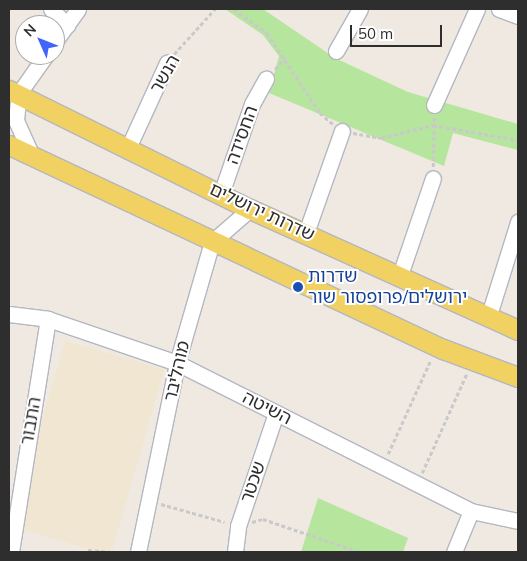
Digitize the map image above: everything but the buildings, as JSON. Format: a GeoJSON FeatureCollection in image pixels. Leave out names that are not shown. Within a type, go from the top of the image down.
{"type":"FeatureCollection","features":[{"type":"Feature","properties":{"kind":"main road","name":"שדרות ירושלים"},"geometry":{"type":"LineString","coordinates":[[14,92],[250,208],[400,275],[488,318],[518,330]]}},
{"type":"Feature","properties":{"kind":"main road"},"geometry":{"type":"LineString","coordinates":[[9,145],[212,242],[443,348],[518,377]]}},
{"type":"Feature","properties":{"kind":"street"},"geometry":{"type":"LineString","coordinates":[[51,9],[67,24]]}},
{"type":"Feature","properties":{"kind":"street"},"geometry":{"type":"LineString","coordinates":[[65,27],[78,9]]}},
{"type":"Feature","properties":{"kind":"street"},"geometry":{"type":"LineString","coordinates":[[336,51],[360,9]]}},
{"type":"Feature","properties":{"kind":"street"},"geometry":{"type":"LineString","coordinates":[[434,104],[477,9]]}},
{"type":"Feature","properties":{"kind":"street"},"geometry":{"type":"LineString","coordinates":[[499,9],[518,16]]}},
{"type":"Feature","properties":{"kind":"street","name":"הנשר"},"geometry":{"type":"LineString","coordinates":[[128,148],[167,63]]}},
{"type":"Feature","properties":{"kind":"street"},"geometry":{"type":"LineString","coordinates":[[31,154],[16,120],[14,92],[37,65]]}},
{"type":"Feature","properties":{"kind":"street","name":"החסידה"},"geometry":{"type":"LineString","coordinates":[[221,194],[252,104],[266,79]]}},
{"type":"Feature","properties":{"kind":"street"},"geometry":{"type":"LineString","coordinates":[[306,233],[342,131]]}},
{"type":"Feature","properties":{"kind":"street"},"geometry":{"type":"LineString","coordinates":[[400,275],[433,178]]}},
{"type":"Feature","properties":{"kind":"street"},"geometry":{"type":"LineString","coordinates":[[212,242],[250,208]]}},
{"type":"Feature","properties":{"kind":"street"},"geometry":{"type":"LineString","coordinates":[[488,318],[518,222]]}},
{"type":"Feature","properties":{"kind":"street","name":"מוהליבר"},"geometry":{"type":"LineString","coordinates":[[138,552],[177,363],[212,242]]}},
{"type":"Feature","properties":{"kind":"street","name":"השיטה"},"geometry":{"type":"LineString","coordinates":[[9,314],[48,319],[177,363],[471,511],[518,520]]}},
{"type":"Feature","properties":{"kind":"street","name":"התבור"},"geometry":{"type":"LineString","coordinates":[[11,552],[48,319]]}},
{"type":"Feature","properties":{"kind":"street","name":"שכטר"},"geometry":{"type":"LineString","coordinates":[[235,552],[238,526],[276,413]]}},
{"type":"Feature","properties":{"kind":"street"},"geometry":{"type":"LineString","coordinates":[[454,552],[471,511]]}},
{"type":"Feature","properties":{"kind":"path","name":"הנשר"},"geometry":{"type":"LineString","coordinates":[[167,63],[215,9]]}},
{"type":"Feature","properties":{"kind":"path"},"geometry":{"type":"LineString","coordinates":[[234,9],[267,33],[320,114],[342,131],[381,138],[433,125],[518,140]]}},
{"type":"Feature","properties":{"kind":"path"},"geometry":{"type":"LineString","coordinates":[[266,79],[285,58]]}},
{"type":"Feature","properties":{"kind":"path"},"geometry":{"type":"LineString","coordinates":[[433,178],[434,104]]}},
{"type":"Feature","properties":{"kind":"path"},"geometry":{"type":"LineString","coordinates":[[382,467],[432,357]]}},
{"type":"Feature","properties":{"kind":"path"},"geometry":{"type":"LineString","coordinates":[[417,484],[462,383]]}},
{"type":"Feature","properties":{"kind":"path"},"geometry":{"type":"LineString","coordinates":[[148,500],[238,526],[263,519],[360,552]]}},
{"type":"Feature","properties":{"kind":"path"},"geometry":{"type":"LineString","coordinates":[[88,550],[109,552]]}},
{"type":"Feature","properties":{"kind":"shaded area"},"geometry":{"type":"Polygon","coordinates":[[[65,341],[164,369],[112,552],[101,552],[12,527],[65,341]]]}},
{"type":"Feature","properties":{"kind":"green space"},"geometry":{"type":"Polygon","coordinates":[[[225,9],[263,9],[335,58],[408,92],[518,124],[518,150],[453,133],[444,166],[269,93],[279,56],[263,35],[225,9]]]}},
{"type":"Feature","properties":{"kind":"green space"},"geometry":{"type":"Polygon","coordinates":[[[318,498],[408,538],[403,552],[301,552],[318,498]]]}},
{"type":"Feature","properties":{"kind":"place","name":"שדרות ירושלים/פרופסור שור"},"geometry":{"type":"Point","coordinates":[298,287]}}]}
